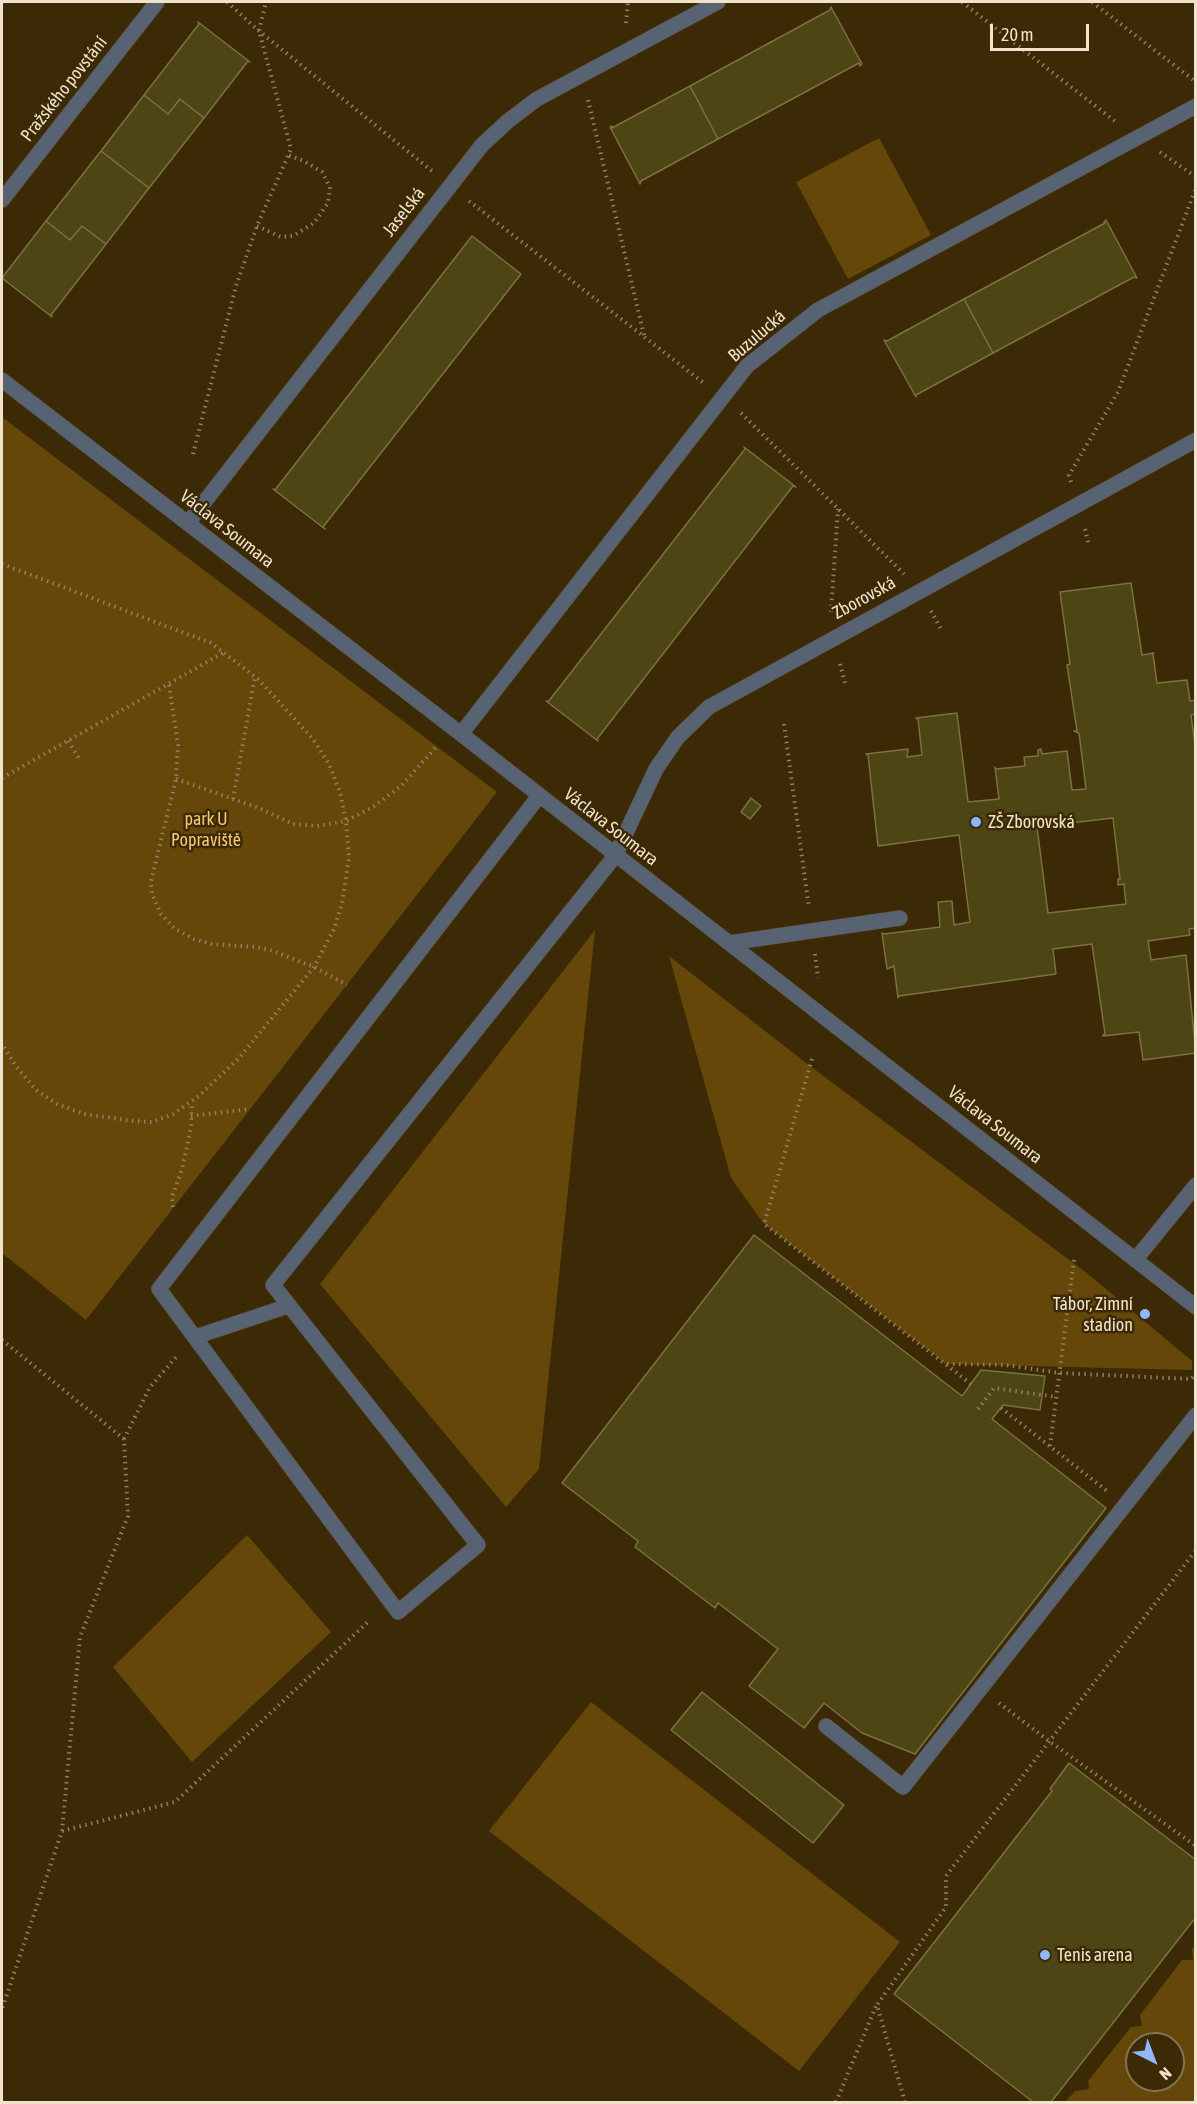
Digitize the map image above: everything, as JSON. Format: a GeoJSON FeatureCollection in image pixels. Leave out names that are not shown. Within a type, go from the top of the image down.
{"type":"FeatureCollection","features":[{"type":"Feature","properties":{"kind":"street","name":"Pražského povstání"},"geometry":{"type":"LineString","coordinates":[[2,200],[157,2]]}},
{"type":"Feature","properties":{"kind":"street","name":"Jaselská"},"geometry":{"type":"LineString","coordinates":[[188,523],[482,145],[508,120],[537,99],[718,2]]}},
{"type":"Feature","properties":{"kind":"street","name":"Buzulucká"},"geometry":{"type":"LineString","coordinates":[[457,731],[747,366],[818,310],[1196,106]]}},
{"type":"Feature","properties":{"kind":"street","name":"Václava Soumara"},"geometry":{"type":"LineString","coordinates":[[2,380],[1196,1307]]}},
{"type":"Feature","properties":{"kind":"street","name":"Zborovská"},"geometry":{"type":"LineString","coordinates":[[288,1306],[273,1285],[615,856],[656,769],[678,737],[709,707],[1196,440]]}},
{"type":"Feature","properties":{"kind":"street"},"geometry":{"type":"LineString","coordinates":[[195,1337],[288,1306],[477,1545],[398,1612],[195,1337],[159,1288],[539,796]]}},
{"type":"Feature","properties":{"kind":"street"},"geometry":{"type":"LineString","coordinates":[[729,943],[900,918]]}},
{"type":"Feature","properties":{"kind":"street"},"geometry":{"type":"LineString","coordinates":[[1136,1259],[1196,1185]]}},
{"type":"Feature","properties":{"kind":"street"},"geometry":{"type":"LineString","coordinates":[[826,1726],[903,1787],[1196,1415]]}},
{"type":"Feature","properties":{"kind":"path"},"geometry":{"type":"LineString","coordinates":[[227,2],[433,172]]}},
{"type":"Feature","properties":{"kind":"path"},"geometry":{"type":"LineString","coordinates":[[193,454],[236,286],[257,226],[291,149],[260,31],[266,2]]}},
{"type":"Feature","properties":{"kind":"path"},"geometry":{"type":"LineString","coordinates":[[962,2],[1136,138],[1168,156],[1196,177]]}},
{"type":"Feature","properties":{"kind":"path"},"geometry":{"type":"LineString","coordinates":[[1092,2],[1196,82]]}},
{"type":"Feature","properties":{"kind":"path"},"geometry":{"type":"LineString","coordinates":[[588,99],[644,336]]}},
{"type":"Feature","properties":{"kind":"path"},"geometry":{"type":"LineString","coordinates":[[257,226],[281,237],[293,236],[314,223],[328,203],[330,187],[322,172],[288,155]]}},
{"type":"Feature","properties":{"kind":"path"},"geometry":{"type":"LineString","coordinates":[[1089,546],[1069,475],[1118,392],[1196,188]]}},
{"type":"Feature","properties":{"kind":"path"},"geometry":{"type":"LineString","coordinates":[[465,198],[706,385]]}},
{"type":"Feature","properties":{"kind":"path"},"geometry":{"type":"LineString","coordinates":[[745,415],[920,590],[941,629]]}},
{"type":"Feature","properties":{"kind":"path"},"geometry":{"type":"LineString","coordinates":[[838,508],[830,625],[845,683]]}},
{"type":"Feature","properties":{"kind":"path"},"geometry":{"type":"LineString","coordinates":[[2,564],[211,643],[255,676],[301,726],[329,764],[340,792],[346,820],[349,858],[342,903],[334,929],[314,967],[239,1058],[214,1084],[173,1114],[152,1122],[84,1114],[46,1098],[15,1065],[2,1044]]}},
{"type":"Feature","properties":{"kind":"path"},"geometry":{"type":"LineString","coordinates":[[2,778],[224,653]]}},
{"type":"Feature","properties":{"kind":"path"},"geometry":{"type":"LineString","coordinates":[[233,799],[255,676]]}},
{"type":"Feature","properties":{"kind":"path"},"geometry":{"type":"LineString","coordinates":[[169,685],[177,745],[176,779],[151,881],[152,894],[161,914],[174,928],[194,939],[211,944],[256,947],[273,951],[314,967],[346,985]]}},
{"type":"Feature","properties":{"kind":"path"},"geometry":{"type":"LineString","coordinates":[[784,724],[810,920]]}},
{"type":"Feature","properties":{"kind":"path"},"geometry":{"type":"LineString","coordinates":[[176,779],[259,808],[293,824],[318,826],[346,820],[373,807],[402,785],[457,731]]}},
{"type":"Feature","properties":{"kind":"path"},"geometry":{"type":"LineString","coordinates":[[68,741],[80,760]]}},
{"type":"Feature","properties":{"kind":"path"},"geometry":{"type":"LineString","coordinates":[[814,951],[818,978]]}},
{"type":"Feature","properties":{"kind":"path"},"geometry":{"type":"LineString","coordinates":[[812,1059],[764,1224],[971,1384]]}},
{"type":"Feature","properties":{"kind":"path"},"geometry":{"type":"LineString","coordinates":[[173,1207],[172,1197],[187,1147],[192,1102]]}},
{"type":"Feature","properties":{"kind":"path"},"geometry":{"type":"LineString","coordinates":[[191,1116],[250,1109]]}},
{"type":"Feature","properties":{"kind":"path"},"geometry":{"type":"LineString","coordinates":[[1050,1446],[1074,1260]]}},
{"type":"Feature","properties":{"kind":"path"},"geometry":{"type":"LineString","coordinates":[[2,2009],[62,1831],[80,1637],[128,1516],[124,1439],[150,1387],[195,1337]]}},
{"type":"Feature","properties":{"kind":"path"},"geometry":{"type":"LineString","coordinates":[[2,1340],[124,1439]]}},
{"type":"Feature","properties":{"kind":"path"},"geometry":{"type":"LineString","coordinates":[[946,1364],[1005,1365],[1060,1373],[1191,1378],[1196,1374]]}},
{"type":"Feature","properties":{"kind":"path"},"geometry":{"type":"LineString","coordinates":[[978,1409],[994,1388],[1057,1397]]}},
{"type":"Feature","properties":{"kind":"path"},"geometry":{"type":"LineString","coordinates":[[1001,1408],[1125,1505]]}},
{"type":"Feature","properties":{"kind":"path"},"geometry":{"type":"LineString","coordinates":[[836,2103],[877,2005],[946,1907],[945,1876],[1196,1550]]}},
{"type":"Feature","properties":{"kind":"path"},"geometry":{"type":"LineString","coordinates":[[62,1831],[175,1802],[369,1621]]}},
{"type":"Feature","properties":{"kind":"path"},"geometry":{"type":"LineString","coordinates":[[980,1688],[1049,1742],[1196,1845]]}},
{"type":"Feature","properties":{"kind":"path"},"geometry":{"type":"LineString","coordinates":[[877,2005],[905,2103]]}},
{"type":"Feature","properties":{"kind":"green space"},"geometry":{"type":"Polygon","coordinates":[[[879,138],[931,235],[848,279],[796,182],[879,138]]]}},
{"type":"Feature","properties":{"kind":"green space","name":"park U Popraviště"},"geometry":{"type":"Polygon","coordinates":[[[2,417],[497,792],[86,1320],[2,1253],[2,417]]]}},
{"type":"Feature","properties":{"kind":"green space"},"geometry":{"type":"Polygon","coordinates":[[[595,930],[539,1469],[506,1507],[320,1284],[595,930]]]}},
{"type":"Feature","properties":{"kind":"green space"},"geometry":{"type":"Polygon","coordinates":[[[669,956],[810,1066],[1088,1274],[1192,1361],[1192,1370],[946,1364],[764,1224],[731,1178],[669,956]]]}},
{"type":"Feature","properties":{"kind":"green space"},"geometry":{"type":"Polygon","coordinates":[[[247,1535],[331,1632],[192,1762],[113,1667],[247,1535]]]}},
{"type":"Feature","properties":{"kind":"green space"},"geometry":{"type":"Polygon","coordinates":[[[591,1702],[900,1942],[799,2071],[489,1831],[591,1702]]]}},
{"type":"Feature","properties":{"kind":"green space"},"geometry":{"type":"Polygon","coordinates":[[[1195,1945],[1195,2102],[1065,2102],[1075,2091],[1089,2089],[1088,2081],[1125,2035],[1125,2092],[1185,2092],[1185,2032],[1127,2032],[1131,2027],[1142,2026],[1140,2015],[1182,1960],[1193,1960],[1192,1949],[1195,1945]]]}},
{"type":"Feature","properties":{"kind":"building"},"geometry":{"type":"Polygon","coordinates":[[[831,7],[862,64],[860,66],[859,63],[718,139],[690,86],[830,10],[831,7]]]}},
{"type":"Feature","properties":{"kind":"building"},"geometry":{"type":"Polygon","coordinates":[[[198,22],[250,62],[248,61],[204,118],[180,99],[168,114],[144,95],[199,24],[198,22]]]}},
{"type":"Feature","properties":{"kind":"building"},"geometry":{"type":"Polygon","coordinates":[[[690,86],[718,139],[641,181],[640,184],[610,127],[612,128],[690,86]]]}},
{"type":"Feature","properties":{"kind":"building"},"geometry":{"type":"Polygon","coordinates":[[[144,95],[168,114],[180,99],[204,118],[149,188],[101,151],[144,95]]]}},
{"type":"Feature","properties":{"kind":"building"},"geometry":{"type":"Polygon","coordinates":[[[101,151],[149,188],[106,244],[82,226],[70,240],[46,221],[101,151]]]}},
{"type":"Feature","properties":{"kind":"building"},"geometry":{"type":"Polygon","coordinates":[[[1106,220],[1137,278],[1134,277],[993,353],[964,299],[1105,223],[1106,220]]]}},
{"type":"Feature","properties":{"kind":"building"},"geometry":{"type":"Polygon","coordinates":[[[46,221],[70,240],[82,226],[106,244],[51,315],[52,317],[2,278],[46,221]]]}},
{"type":"Feature","properties":{"kind":"building"},"geometry":{"type":"Polygon","coordinates":[[[472,236],[521,274],[323,527],[325,529],[273,489],[275,490],[472,236]]]}},
{"type":"Feature","properties":{"kind":"building"},"geometry":{"type":"Polygon","coordinates":[[[964,299],[993,353],[916,397],[884,340],[887,341],[964,299]]]}},
{"type":"Feature","properties":{"kind":"building"},"geometry":{"type":"Polygon","coordinates":[[[744,447],[796,487],[793,486],[597,739],[598,741],[546,701],[548,702],[745,449],[744,447]]]}},
{"type":"Feature","properties":{"kind":"building","name":"ZŠ Zborovská"},"geometry":{"type":"Polygon","coordinates":[[[1131,583],[1142,655],[1154,653],[1157,683],[1187,680],[1190,701],[1196,700],[1196,714],[1191,715],[1196,753],[1196,928],[1189,929],[1190,935],[1148,941],[1151,960],[1186,955],[1196,1053],[1143,1060],[1139,1032],[1103,1036],[1105,1034],[1092,944],[1053,949],[1056,974],[899,996],[898,998],[894,966],[887,969],[882,933],[940,927],[938,902],[952,901],[954,925],[970,922],[959,835],[878,846],[868,755],[866,754],[908,749],[907,757],[922,755],[918,719],[916,718],[957,713],[968,802],[999,799],[995,767],[996,769],[1025,766],[1024,757],[1038,756],[1038,750],[1041,749],[1042,754],[1067,751],[1072,790],[1086,789],[1079,733],[1074,731],[1077,731],[1067,665],[1070,664],[1060,592],[1131,583]],[[1113,818],[1037,827],[1048,913],[1126,904],[1124,884],[1118,885],[1118,879],[1120,879],[1113,818]]]}},
{"type":"Feature","properties":{"kind":"building"},"geometry":{"type":"Polygon","coordinates":[[[751,798],[761,806],[750,819],[741,812],[751,798]]]}},
{"type":"Feature","properties":{"kind":"building"},"geometry":{"type":"Polygon","coordinates":[[[754,1235],[962,1396],[981,1370],[1045,1376],[1040,1410],[1003,1405],[992,1419],[1106,1508],[915,1754],[862,1733],[824,1703],[804,1728],[749,1686],[778,1649],[718,1603],[715,1608],[635,1547],[638,1541],[562,1483],[754,1235]]]}},
{"type":"Feature","properties":{"kind":"building"},"geometry":{"type":"Polygon","coordinates":[[[702,1692],[844,1805],[813,1843],[671,1730],[702,1692]]]}},
{"type":"Feature","properties":{"kind":"building","name":"Tenis arena"},"geometry":{"type":"Polygon","coordinates":[[[1069,1763],[1196,1860],[1196,1917],[1051,2102],[1033,2102],[894,1994],[1052,1791],[1050,1789],[1069,1763]]]}},
{"type":"Feature","properties":{"kind":"place","name":"ZŠ Zborovská"},"geometry":{"type":"Point","coordinates":[976,822]}},
{"type":"Feature","properties":{"kind":"place","name":"Tábor, Zimní stadion"},"geometry":{"type":"Point","coordinates":[1145,1314]}},
{"type":"Feature","properties":{"kind":"place","name":"Tenis arena"},"geometry":{"type":"Point","coordinates":[1045,1955]}}]}
